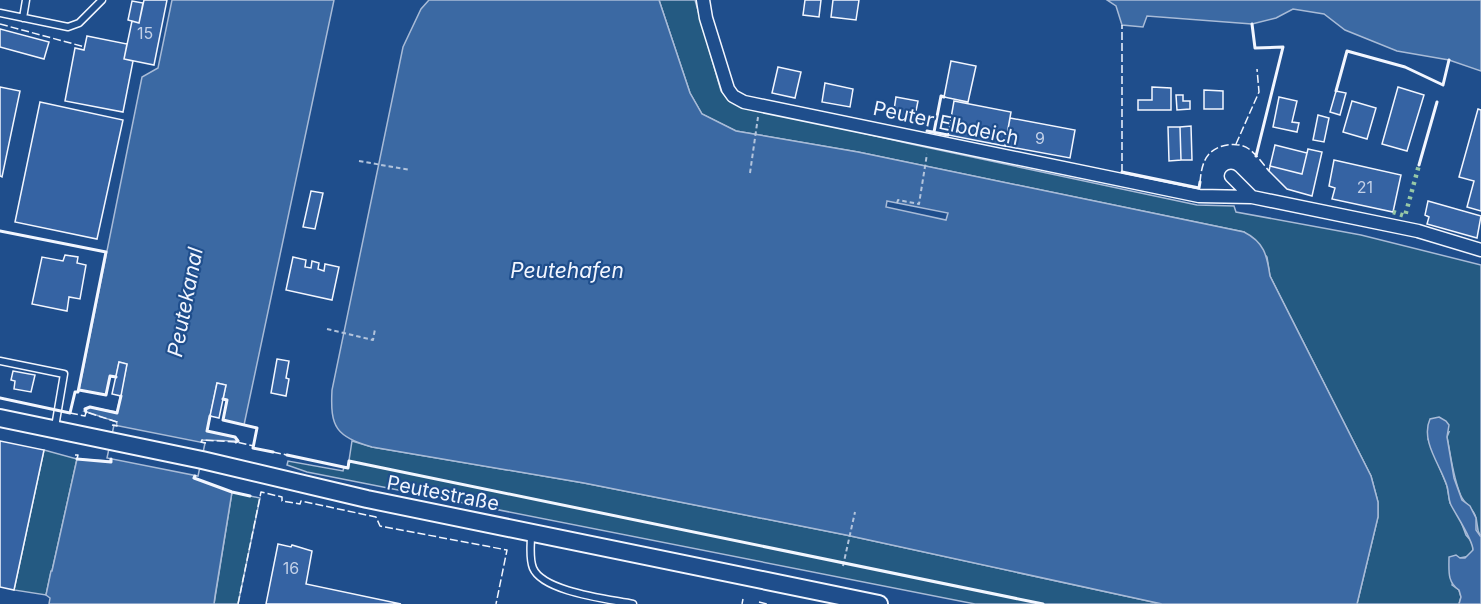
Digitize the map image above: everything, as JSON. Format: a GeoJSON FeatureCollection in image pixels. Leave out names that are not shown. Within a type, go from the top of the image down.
{"type":"FeatureCollection","features":[{"type":"Feature","properties":{"kind":"street","name":"Peuter Elbdeich"},"geometry":{"type":"LineString","coordinates":[[703,0],[706,18],[728,89],[733,96],[744,102],[1199,196],[1252,197],[1418,231],[1481,250]]}},
{"type":"Feature","properties":{"kind":"street"},"geometry":{"type":"LineString","coordinates":[[1232,176],[1252,197]]}},
{"type":"Feature","properties":{"kind":"street","name":"Peutestraße"},"geometry":{"type":"LineString","coordinates":[[0,418],[202,460],[367,499],[879,604]]}},
{"type":"Feature","properties":{"kind":"lane"},"geometry":{"type":"LineString","coordinates":[[23,18],[26,0]]}},
{"type":"Feature","properties":{"kind":"lane"},"geometry":{"type":"LineString","coordinates":[[0,13],[68,27],[79,23],[102,0]]}},
{"type":"Feature","properties":{"kind":"lane"},"geometry":{"type":"LineString","coordinates":[[0,361],[64,374],[55,430]]}},
{"type":"Feature","properties":{"kind":"lane"},"geometry":{"type":"LineString","coordinates":[[531,532],[531,556],[534,569],[541,579],[554,586],[633,604]]}},
{"type":"Feature","properties":{"kind":"path"},"geometry":{"type":"LineString","coordinates":[[750,173],[758,113]]}},
{"type":"Feature","properties":{"kind":"path"},"geometry":{"type":"LineString","coordinates":[[897,203],[898,200],[919,204],[928,148]]}},
{"type":"Feature","properties":{"kind":"path"},"geometry":{"type":"LineString","coordinates":[[359,161],[410,170]]}},
{"type":"Feature","properties":{"kind":"path"},"geometry":{"type":"LineString","coordinates":[[327,329],[373,340],[375,329]]}},
{"type":"Feature","properties":{"kind":"path"},"geometry":{"type":"LineString","coordinates":[[843,566],[855,512]]}},
{"type":"Feature","properties":{"kind":"shaded area"},"geometry":{"type":"Polygon","coordinates":[[[659,0],[695,0],[721,91],[730,101],[743,106],[1197,205],[1234,206],[1236,212],[1361,235],[1481,265],[1481,537],[1475,515],[1462,499],[1456,482],[1447,437],[1449,432],[1428,439],[1447,486],[1450,503],[1459,516],[1466,535],[1473,543],[1470,556],[1460,558],[1452,585],[1459,590],[1461,597],[1459,604],[1357,604],[1378,517],[1378,502],[1371,476],[1270,276],[1267,257],[1244,232],[858,152],[736,131],[702,114],[690,93],[659,0]]]}},
{"type":"Feature","properties":{"kind":"shaded area"},"geometry":{"type":"Polygon","coordinates":[[[352,441],[372,447],[584,483],[846,535],[1162,604],[975,604],[307,472],[287,465],[288,461],[343,471],[344,467],[348,467],[352,441]]]}},
{"type":"Feature","properties":{"kind":"shaded area"},"geometry":{"type":"Polygon","coordinates":[[[44,450],[77,459],[46,595],[14,590],[44,450]]]}},
{"type":"Feature","properties":{"kind":"shaded area"},"geometry":{"type":"Polygon","coordinates":[[[232,492],[260,498],[238,604],[214,604],[232,492]]]}},
{"type":"Feature","properties":{"kind":"water","name":"Peutekanal"},"geometry":{"type":"Polygon","coordinates":[[[172,0],[334,0],[244,425],[223,420],[227,401],[223,399],[226,385],[217,383],[207,431],[235,437],[238,441],[202,440],[194,478],[232,492],[214,604],[49,604],[50,598],[46,595],[77,459],[111,461],[117,422],[84,411],[90,407],[117,412],[127,364],[119,362],[116,377],[110,377],[106,395],[79,390],[142,77],[158,68],[172,0]]]}},
{"type":"Feature","properties":{"kind":"water","name":"Peutehafen"},"geometry":{"type":"Polygon","coordinates":[[[429,0],[659,0],[690,93],[702,114],[736,131],[858,152],[1244,232],[1251,236],[1263,250],[1270,276],[1371,476],[1378,502],[1378,517],[1357,604],[1162,604],[846,535],[584,483],[372,447],[350,439],[338,429],[334,422],[332,390],[403,47],[421,9],[429,0]]]}},
{"type":"Feature","properties":{"kind":"water"},"geometry":{"type":"Polygon","coordinates":[[[1107,0],[1481,0],[1481,71],[1449,60],[1397,51],[1345,30],[1324,14],[1293,9],[1276,18],[1252,24],[1147,16],[1143,27],[1122,25],[1116,6],[1107,0]]]}},
{"type":"Feature","properties":{"kind":"water"},"geometry":{"type":"Polygon","coordinates":[[[1439,417],[1449,425],[1447,437],[1454,478],[1462,500],[1470,506],[1476,518],[1476,530],[1481,537],[1481,604],[1459,604],[1461,597],[1459,590],[1452,583],[1450,576],[1449,557],[1456,555],[1465,558],[1473,550],[1450,503],[1447,486],[1429,445],[1430,419],[1439,417]]]}},
{"type":"Feature","properties":{"kind":"pier"},"geometry":{"type":"Polygon","coordinates":[[[887,201],[948,213],[946,220],[886,207],[887,201]]]}},
{"type":"Feature","properties":{"kind":"pier"},"geometry":{"type":"Polygon","coordinates":[[[114,425],[205,443],[198,476],[107,458],[114,425]]]}},
{"type":"Feature","properties":{"kind":"building"},"geometry":{"type":"Polygon","coordinates":[[[144,0],[167,0],[154,65],[124,59],[132,21],[139,23],[144,0]]]}},
{"type":"Feature","properties":{"kind":"building"},"geometry":{"type":"Polygon","coordinates":[[[805,0],[821,0],[819,17],[803,15],[805,0]]]}},
{"type":"Feature","properties":{"kind":"building"},"geometry":{"type":"Polygon","coordinates":[[[833,0],[859,0],[856,20],[831,17],[833,0]]]}},
{"type":"Feature","properties":{"kind":"building"},"geometry":{"type":"Polygon","coordinates":[[[132,1],[143,3],[139,23],[128,20],[132,1]]]}},
{"type":"Feature","properties":{"kind":"building"},"geometry":{"type":"Polygon","coordinates":[[[0,29],[49,42],[44,59],[0,47],[0,29]]]}},
{"type":"Feature","properties":{"kind":"building"},"geometry":{"type":"Polygon","coordinates":[[[87,36],[127,44],[124,59],[133,61],[123,112],[65,101],[75,48],[84,50],[87,36]]]}},
{"type":"Feature","properties":{"kind":"building"},"geometry":{"type":"Polygon","coordinates":[[[951,61],[976,66],[968,102],[944,97],[951,61]]]}},
{"type":"Feature","properties":{"kind":"building"},"geometry":{"type":"Polygon","coordinates":[[[778,67],[801,72],[795,98],[772,93],[778,67]]]}},
{"type":"Feature","properties":{"kind":"building"},"geometry":{"type":"Polygon","coordinates":[[[825,83],[853,89],[850,107],[822,102],[825,83]]]}},
{"type":"Feature","properties":{"kind":"building"},"geometry":{"type":"Polygon","coordinates":[[[0,87],[20,91],[2,177],[0,176],[0,87]]]}},
{"type":"Feature","properties":{"kind":"building"},"geometry":{"type":"Polygon","coordinates":[[[1152,87],[1171,88],[1171,110],[1138,110],[1138,100],[1152,100],[1152,87]]]}},
{"type":"Feature","properties":{"kind":"building"},"geometry":{"type":"Polygon","coordinates":[[[1398,87],[1424,95],[1407,151],[1382,144],[1398,87]]]}},
{"type":"Feature","properties":{"kind":"building"},"geometry":{"type":"Polygon","coordinates":[[[1204,90],[1223,91],[1223,109],[1204,109],[1204,90]]]}},
{"type":"Feature","properties":{"kind":"building"},"geometry":{"type":"Polygon","coordinates":[[[1336,91],[1346,93],[1340,115],[1330,112],[1336,91]]]}},
{"type":"Feature","properties":{"kind":"building"},"geometry":{"type":"Polygon","coordinates":[[[1176,95],[1183,95],[1183,101],[1190,101],[1190,109],[1177,110],[1176,95]]]}},
{"type":"Feature","properties":{"kind":"building"},"geometry":{"type":"Polygon","coordinates":[[[896,97],[918,101],[914,121],[893,117],[896,97]]]}},
{"type":"Feature","properties":{"kind":"building"},"geometry":{"type":"Polygon","coordinates":[[[1279,97],[1297,101],[1292,122],[1299,123],[1297,132],[1273,127],[1279,97]]]}},
{"type":"Feature","properties":{"kind":"building"},"geometry":{"type":"Polygon","coordinates":[[[954,101],[1011,112],[1005,146],[948,135],[954,101]]]}},
{"type":"Feature","properties":{"kind":"building"},"geometry":{"type":"Polygon","coordinates":[[[1352,101],[1376,108],[1367,139],[1343,132],[1352,101]]]}},
{"type":"Feature","properties":{"kind":"building"},"geometry":{"type":"Polygon","coordinates":[[[40,102],[123,120],[97,239],[15,222],[40,102]]]}},
{"type":"Feature","properties":{"kind":"building"},"geometry":{"type":"Polygon","coordinates":[[[1478,109],[1481,110],[1481,211],[1467,207],[1474,181],[1459,177],[1478,109]]]}},
{"type":"Feature","properties":{"kind":"building"},"geometry":{"type":"Polygon","coordinates":[[[1318,115],[1329,118],[1324,142],[1313,140],[1318,115]]]}},
{"type":"Feature","properties":{"kind":"building"},"geometry":{"type":"Polygon","coordinates":[[[1010,118],[1075,130],[1070,158],[1005,146],[1010,118]]]}},
{"type":"Feature","properties":{"kind":"building"},"geometry":{"type":"Polygon","coordinates":[[[1191,126],[1192,160],[1181,160],[1180,127],[1191,126]]]}},
{"type":"Feature","properties":{"kind":"building"},"geometry":{"type":"Polygon","coordinates":[[[1168,127],[1180,127],[1181,160],[1169,161],[1168,127]]]}},
{"type":"Feature","properties":{"kind":"building"},"geometry":{"type":"Polygon","coordinates":[[[1275,145],[1307,153],[1302,174],[1270,166],[1275,145]]]}},
{"type":"Feature","properties":{"kind":"building"},"geometry":{"type":"Polygon","coordinates":[[[1308,149],[1322,152],[1312,196],[1287,189],[1269,171],[1270,166],[1302,174],[1308,149]]]}},
{"type":"Feature","properties":{"kind":"building"},"geometry":{"type":"Polygon","coordinates":[[[1334,160],[1401,175],[1393,212],[1332,199],[1335,188],[1329,186],[1334,160]]]}},
{"type":"Feature","properties":{"kind":"building"},"geometry":{"type":"Polygon","coordinates":[[[311,191],[323,193],[315,229],[303,227],[311,191]]]}},
{"type":"Feature","properties":{"kind":"building"},"geometry":{"type":"Polygon","coordinates":[[[1428,201],[1481,216],[1477,238],[1427,224],[1429,217],[1425,215],[1428,201]]]}},
{"type":"Feature","properties":{"kind":"building"},"geometry":{"type":"Polygon","coordinates":[[[65,255],[78,257],[77,263],[86,265],[80,299],[69,297],[67,311],[32,304],[42,257],[63,261],[65,255]]]}},
{"type":"Feature","properties":{"kind":"building"},"geometry":{"type":"Polygon","coordinates":[[[293,257],[306,260],[305,267],[311,268],[312,261],[319,263],[318,269],[324,271],[325,264],[339,267],[332,300],[286,290],[293,257]]]}},
{"type":"Feature","properties":{"kind":"building"},"geometry":{"type":"Polygon","coordinates":[[[277,359],[289,361],[286,396],[271,393],[277,359]]]}},
{"type":"Feature","properties":{"kind":"building"},"geometry":{"type":"Polygon","coordinates":[[[119,362],[127,364],[121,396],[112,394],[119,362]]]}},
{"type":"Feature","properties":{"kind":"building"},"geometry":{"type":"Polygon","coordinates":[[[13,371],[35,375],[31,392],[14,389],[15,381],[11,380],[13,371]]]}},
{"type":"Feature","properties":{"kind":"building"},"geometry":{"type":"Polygon","coordinates":[[[217,383],[226,385],[219,418],[210,416],[217,383]]]}},
{"type":"Feature","properties":{"kind":"building"},"geometry":{"type":"Polygon","coordinates":[[[0,441],[44,450],[14,590],[0,587],[0,441]]]}},
{"type":"Feature","properties":{"kind":"building"},"geometry":{"type":"Polygon","coordinates":[[[278,544],[291,547],[292,545],[312,551],[306,584],[401,604],[266,604],[278,544]]]}},
{"type":"Feature","properties":{"kind":"hedge"},"geometry":{"type":"LineString","coordinates":[[1393,212],[1405,216],[1419,165]]}},
{"type":"Feature","properties":{"kind":"fence"},"geometry":{"type":"LineString","coordinates":[[0,24],[85,47]]}},
{"type":"Feature","properties":{"kind":"fence"},"geometry":{"type":"LineString","coordinates":[[1122,25],[1122,172]]}},
{"type":"Feature","properties":{"kind":"fence"},"geometry":{"type":"LineString","coordinates":[[1236,144],[1259,92],[1257,69]]}},
{"type":"Feature","properties":{"kind":"fence"},"geometry":{"type":"LineString","coordinates":[[1200,182],[1203,164],[1209,154],[1228,145],[1239,145],[1249,149],[1269,171]]}},
{"type":"Feature","properties":{"kind":"fence"},"geometry":{"type":"LineString","coordinates":[[70,413],[85,416],[86,412],[117,422],[117,426],[112,425]]}},
{"type":"Feature","properties":{"kind":"fence"},"geometry":{"type":"LineString","coordinates":[[206,443],[201,442],[202,440],[236,442],[254,446]]}},
{"type":"Feature","properties":{"kind":"fence"},"geometry":{"type":"LineString","coordinates":[[273,452],[287,455]]}},
{"type":"Feature","properties":{"kind":"fence"},"geometry":{"type":"LineString","coordinates":[[75,455],[78,455],[77,459]]}},
{"type":"Feature","properties":{"kind":"fence"},"geometry":{"type":"LineString","coordinates":[[238,604],[261,492],[282,497],[282,501],[300,504],[301,501],[376,517],[380,526],[507,550],[496,604]]}},
{"type":"Feature","properties":{"kind":"fence"},"geometry":{"type":"LineString","coordinates":[[742,604],[743,599]]}},
{"type":"Feature","properties":{"kind":"fence"},"geometry":{"type":"LineString","coordinates":[[759,602],[767,604]]}},
{"type":"Feature","properties":{"kind":"wall"},"geometry":{"type":"LineString","coordinates":[[1252,24],[1255,48],[1283,47],[1256,156]]}},
{"type":"Feature","properties":{"kind":"wall"},"geometry":{"type":"LineString","coordinates":[[1336,91],[1347,51],[1405,67],[1443,85],[1449,60]]}},
{"type":"Feature","properties":{"kind":"wall"},"geometry":{"type":"LineString","coordinates":[[934,132],[941,96],[944,97]]}},
{"type":"Feature","properties":{"kind":"wall"},"geometry":{"type":"LineString","coordinates":[[1419,165],[1437,102]]}},
{"type":"Feature","properties":{"kind":"wall"},"geometry":{"type":"LineString","coordinates":[[927,131],[948,135]]}},
{"type":"Feature","properties":{"kind":"wall"},"geometry":{"type":"LineString","coordinates":[[1122,172],[1199,188],[1200,182]]}},
{"type":"Feature","properties":{"kind":"wall"},"geometry":{"type":"LineString","coordinates":[[0,231],[106,252],[78,392],[75,392],[70,413],[0,398]]}},
{"type":"Feature","properties":{"kind":"wall"},"geometry":{"type":"LineString","coordinates":[[79,390],[106,395],[110,376],[116,377]]}},
{"type":"Feature","properties":{"kind":"wall"},"geometry":{"type":"LineString","coordinates":[[86,412],[85,409],[90,407],[117,413],[121,396]]}},
{"type":"Feature","properties":{"kind":"wall"},"geometry":{"type":"LineString","coordinates":[[223,399],[227,400],[223,420],[257,428],[253,448],[273,452]]}},
{"type":"Feature","properties":{"kind":"wall"},"geometry":{"type":"LineString","coordinates":[[210,416],[207,431],[235,437],[238,441],[236,442]]}},
{"type":"Feature","properties":{"kind":"wall"},"geometry":{"type":"LineString","coordinates":[[287,455],[348,468],[349,461],[1043,604]]}},
{"type":"Feature","properties":{"kind":"wall"},"geometry":{"type":"LineString","coordinates":[[77,459],[111,462],[111,459]]}},
{"type":"Feature","properties":{"kind":"wall"},"geometry":{"type":"LineString","coordinates":[[195,476],[194,478],[232,492],[250,496]]}}]}
